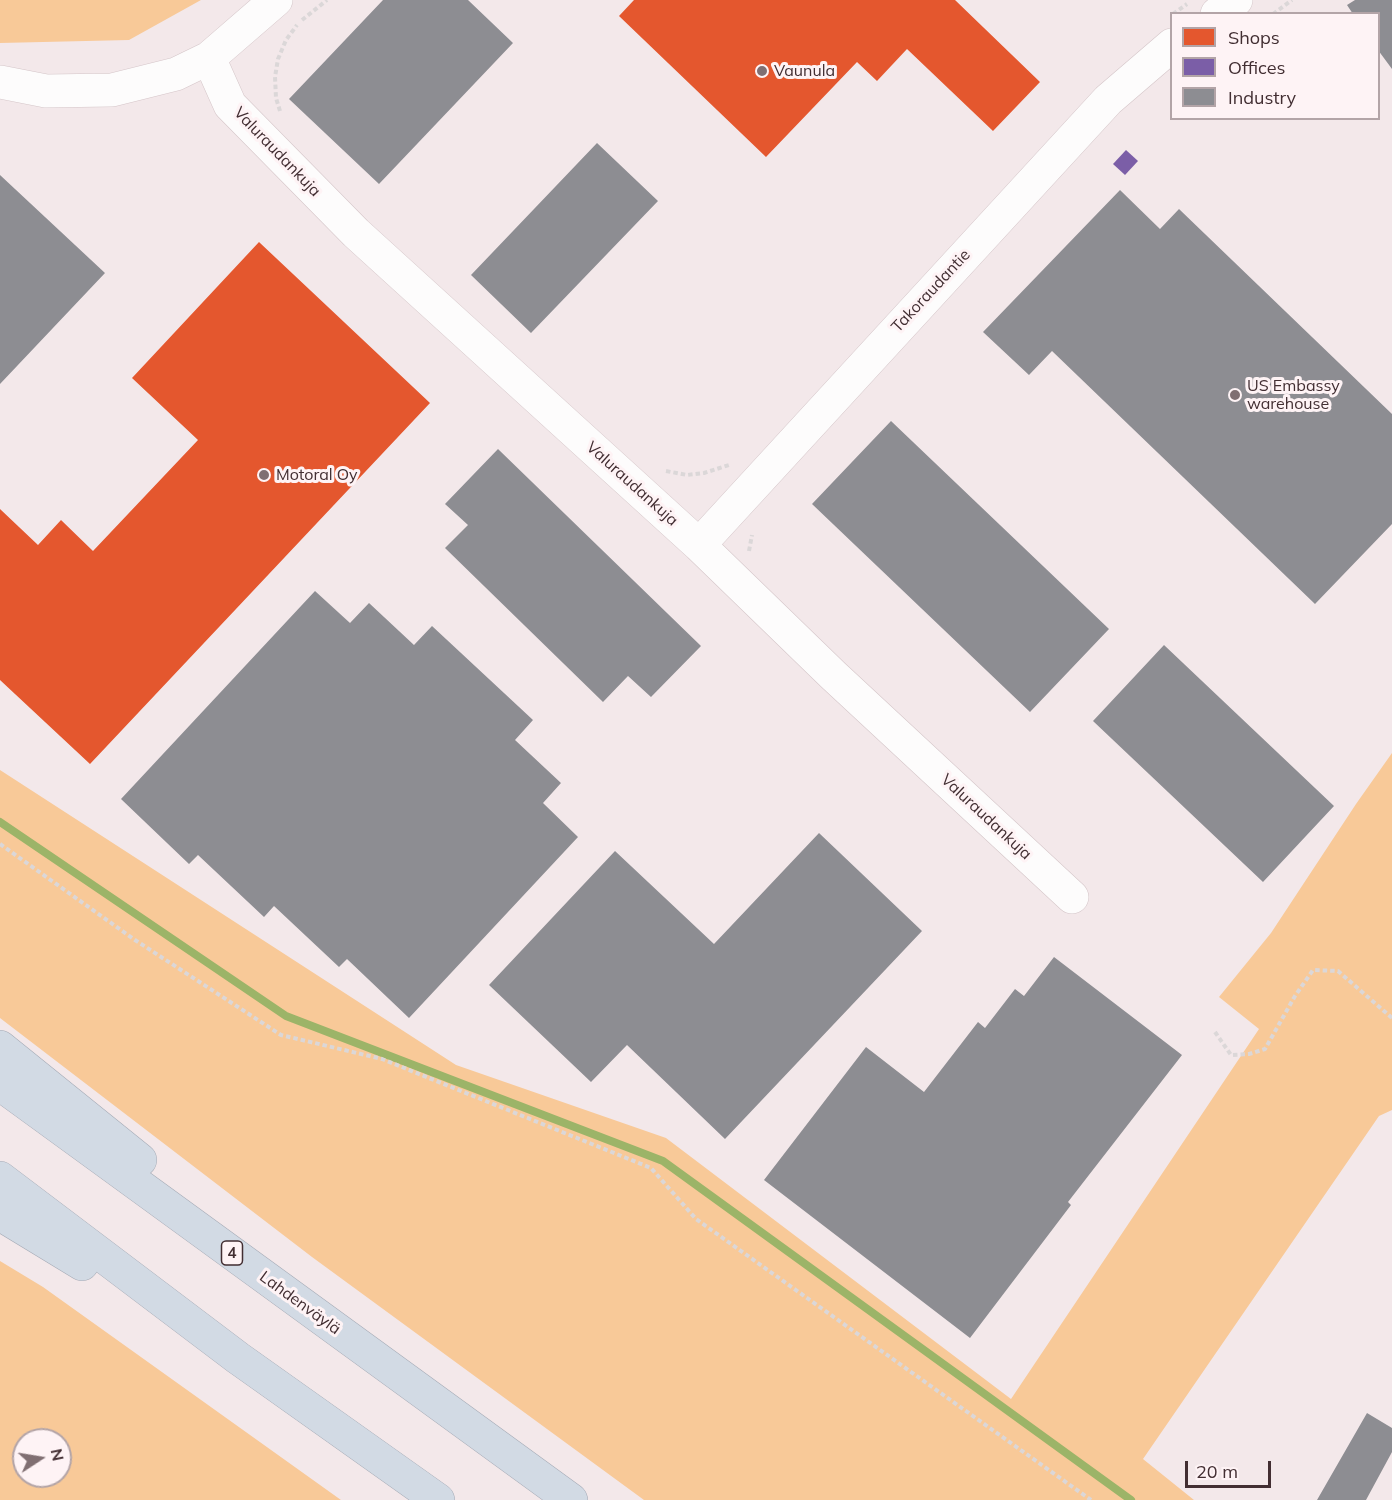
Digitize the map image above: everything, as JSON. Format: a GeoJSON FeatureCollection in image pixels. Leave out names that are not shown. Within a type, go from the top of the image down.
{"type":"FeatureCollection","features":[{"type":"Feature","properties":{"kind":"highway"},"geometry":{"type":"LineString","coordinates":[[0,1047],[464,1422]]}},
{"type":"Feature","properties":{"kind":"highway","name":"Lahdenväylä"},"geometry":{"type":"LineString","coordinates":[[0,1084],[571,1500]]}},
{"type":"Feature","properties":{"kind":"highway"},"geometry":{"type":"LineString","coordinates":[[0,1179],[238,1358],[438,1500]]}},
{"type":"Feature","properties":{"kind":"highway"},"geometry":{"type":"LineString","coordinates":[[0,1214],[238,1358]]}},
{"type":"Feature","properties":{"kind":"street"},"geometry":{"type":"LineString","coordinates":[[0,82],[46,91],[112,90],[176,74],[209,58],[276,0]]}},
{"type":"Feature","properties":{"kind":"street"},"geometry":{"type":"LineString","coordinates":[[1220,12],[1236,0]]}},
{"type":"Feature","properties":{"kind":"street","name":"Takoraudantie"},"geometry":{"type":"LineString","coordinates":[[699,545],[1108,100],[1170,47]]}},
{"type":"Feature","properties":{"kind":"street","name":"Valuraudankuja"},"geometry":{"type":"LineString","coordinates":[[209,58],[230,105],[357,233],[699,545],[833,675],[1072,897]]}},
{"type":"Feature","properties":{"kind":"path"},"geometry":{"type":"LineString","coordinates":[[282,115],[276,98],[275,77],[278,59],[286,40],[299,22],[327,0]]}},
{"type":"Feature","properties":{"kind":"path"},"geometry":{"type":"LineString","coordinates":[[1176,12],[1192,0]]}},
{"type":"Feature","properties":{"kind":"path"},"geometry":{"type":"LineString","coordinates":[[1276,12],[1292,0]]}},
{"type":"Feature","properties":{"kind":"path"},"geometry":{"type":"LineString","coordinates":[[663,470],[687,475],[724,468],[731,463]]}},
{"type":"Feature","properties":{"kind":"path"},"geometry":{"type":"LineString","coordinates":[[749,554],[755,528]]}},
{"type":"Feature","properties":{"kind":"path"},"geometry":{"type":"LineString","coordinates":[[0,844],[135,940],[281,1035],[382,1059],[651,1168],[696,1219],[1091,1500]]}},
{"type":"Feature","properties":{"kind":"path"},"geometry":{"type":"LineString","coordinates":[[1215,1032],[1231,1055],[1249,1054],[1265,1048],[1313,970],[1338,971],[1392,1018]]}},
{"type":"Feature","properties":{"kind":"shaded area"},"geometry":{"type":"Polygon","coordinates":[[[0,0],[201,0],[129,40],[0,43],[0,0]]]}},
{"type":"Feature","properties":{"kind":"shaded area"},"geometry":{"type":"Polygon","coordinates":[[[1392,753],[1392,1110],[1379,1116],[1143,1459],[1194,1500],[644,1500],[312,1257],[0,1018],[0,770],[456,1065],[666,1138],[1011,1399],[1259,1029],[1219,997],[1271,933],[1392,753]]]}},
{"type":"Feature","properties":{"kind":"shaded area"},"geometry":{"type":"Polygon","coordinates":[[[0,1261],[43,1287],[341,1500],[0,1500],[0,1261]]]}},
{"type":"Feature","properties":{"kind":"building: Shops","name":"Vaunula"},"geometry":{"type":"Polygon","coordinates":[[[634,0],[955,0],[1040,82],[993,131],[907,49],[877,81],[857,62],[766,157],[619,16],[634,0]]]}},
{"type":"Feature","properties":{"kind":"building: Shops","name":"Motoral Oy"},"geometry":{"type":"Polygon","coordinates":[[[259,242],[430,403],[90,764],[0,680],[0,509],[38,545],[61,520],[93,551],[198,440],[132,378],[259,242]]]}},
{"type":"Feature","properties":{"kind":"building: Offices"},"geometry":{"type":"Polygon","coordinates":[[[1126,150],[1138,161],[1125,175],[1113,164],[1126,150]]]}},
{"type":"Feature","properties":{"kind":"building: Industry"},"geometry":{"type":"Polygon","coordinates":[[[383,0],[468,0],[513,43],[379,184],[289,99],[383,0]]]}},
{"type":"Feature","properties":{"kind":"building: Industry"},"geometry":{"type":"Polygon","coordinates":[[[1355,0],[1392,0],[1392,69],[1380,53],[1380,12],[1352,12],[1347,5],[1355,0]]]}},
{"type":"Feature","properties":{"kind":"building: Industry"},"geometry":{"type":"Polygon","coordinates":[[[597,143],[658,201],[531,333],[471,275],[597,143]]]}},
{"type":"Feature","properties":{"kind":"building: Industry"},"geometry":{"type":"Polygon","coordinates":[[[0,175],[105,273],[0,384],[0,175]]]}},
{"type":"Feature","properties":{"kind":"building: Industry","name":"US Embassy warehouse"},"geometry":{"type":"Polygon","coordinates":[[[1120,190],[1160,229],[1179,209],[1392,414],[1392,524],[1315,604],[1052,351],[1029,375],[983,332],[1120,190]]]}},
{"type":"Feature","properties":{"kind":"building: Industry"},"geometry":{"type":"Polygon","coordinates":[[[891,421],[1109,629],[1030,712],[812,504],[891,421]]]}},
{"type":"Feature","properties":{"kind":"building: Industry"},"geometry":{"type":"Polygon","coordinates":[[[498,449],[701,646],[651,697],[628,676],[603,702],[445,548],[468,525],[445,504],[498,449]]]}},
{"type":"Feature","properties":{"kind":"building: Industry"},"geometry":{"type":"Polygon","coordinates":[[[315,591],[350,623],[369,603],[414,645],[432,626],[533,720],[515,740],[561,783],[543,803],[578,837],[409,1018],[347,959],[339,967],[274,906],[264,917],[198,855],[189,864],[121,799],[315,591]]]}},
{"type":"Feature","properties":{"kind":"building: Industry"},"geometry":{"type":"Polygon","coordinates":[[[1164,645],[1334,806],[1263,882],[1093,721],[1164,645]]]}},
{"type":"Feature","properties":{"kind":"building: Industry"},"geometry":{"type":"Polygon","coordinates":[[[819,833],[922,931],[725,1139],[627,1045],[591,1082],[489,985],[615,851],[714,944],[819,833]]]}},
{"type":"Feature","properties":{"kind":"building: Industry"},"geometry":{"type":"Polygon","coordinates":[[[1054,957],[1182,1055],[1068,1202],[1071,1205],[970,1338],[764,1180],[866,1047],[924,1092],[978,1022],[985,1028],[1015,989],[1024,996],[1054,957]]]}},
{"type":"Feature","properties":{"kind":"building: Industry"},"geometry":{"type":"Polygon","coordinates":[[[1367,1413],[1392,1428],[1392,1452],[1366,1500],[1317,1500],[1367,1413]]]}},
{"type":"Feature","properties":{"kind":"waterway"},"geometry":{"type":"LineString","coordinates":[[0,822],[286,1016],[663,1161],[1131,1500]]}},
{"type":"Feature","properties":{"kind":"place","name":"Vaunula"},"geometry":{"type":"Point","coordinates":[762,71]}},
{"type":"Feature","properties":{"kind":"place","name":"US Embassy warehouse"},"geometry":{"type":"Point","coordinates":[1235,395]}},
{"type":"Feature","properties":{"kind":"place","name":"Motoral Oy"},"geometry":{"type":"Point","coordinates":[264,475]}}]}
